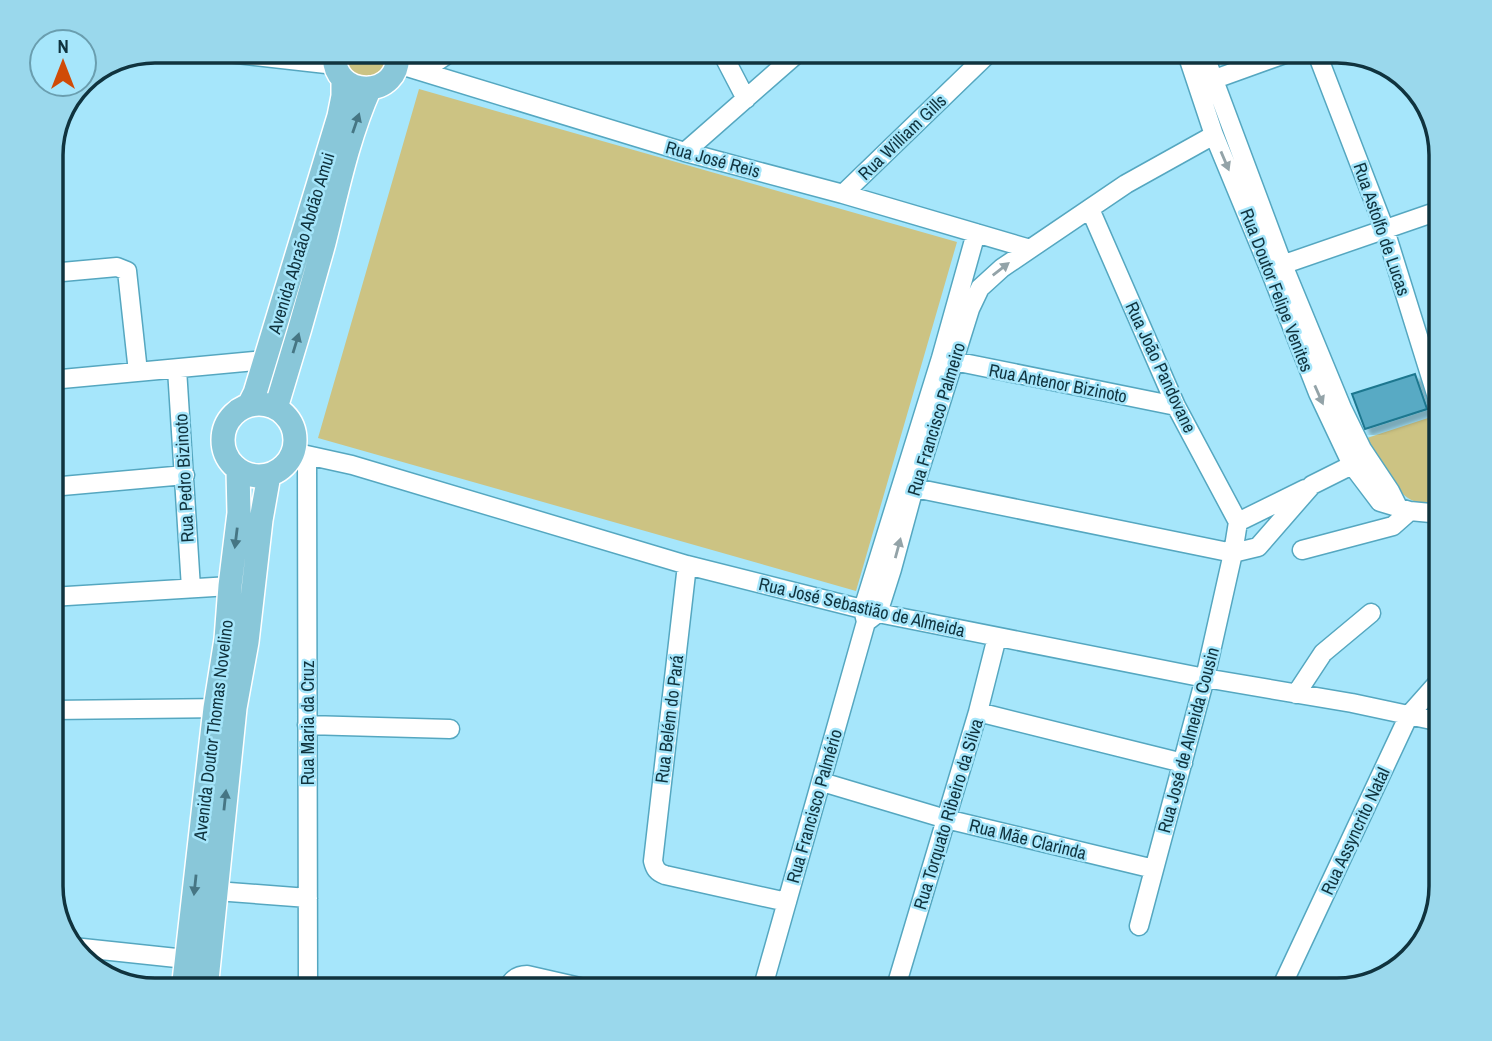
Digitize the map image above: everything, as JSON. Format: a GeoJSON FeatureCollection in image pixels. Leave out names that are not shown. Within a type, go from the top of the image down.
{"type":"FeatureCollection","features":[{"type":"Feature","properties":{"kind":"main road"},"geometry":{"type":"LineString","coordinates":[[338,65],[351,85],[370,88],[385,83],[390,78],[395,63]]}},
{"type":"Feature","properties":{"kind":"main road","name":"Avenida Abraão Abdão Amui"},"geometry":{"type":"LineString","coordinates":[[249,405],[256,393],[339,116],[343,96],[338,65]]}},
{"type":"Feature","properties":{"kind":"main road","name":"Avenida Abraão Abdão Amui"},"geometry":{"type":"LineString","coordinates":[[276,408],[306,312],[347,150],[370,88]]}},
{"type":"Feature","properties":{"kind":"main road"},"geometry":{"type":"LineString","coordinates":[[249,405],[276,408],[290,422],[300,454],[269,475],[258,476],[238,470],[224,451],[222,440],[224,428],[230,418],[249,405]]}},
{"type":"Feature","properties":{"kind":"main road","name":"Avenida Doutor Thomas Novelino"},"geometry":{"type":"LineString","coordinates":[[207,978],[216,891],[226,639],[239,513],[238,470]]}},
{"type":"Feature","properties":{"kind":"main road","name":"Avenida Doutor Thomas Novelino"},"geometry":{"type":"LineString","coordinates":[[185,978],[225,708],[247,642],[269,475]]}},
{"type":"Feature","properties":{"kind":"street"},"geometry":{"type":"LineString","coordinates":[[320,63],[338,65]]}},
{"type":"Feature","properties":{"kind":"street","name":"Rua José Reis"},"geometry":{"type":"LineString","coordinates":[[408,63],[423,71],[685,152],[843,194],[1030,249]]}},
{"type":"Feature","properties":{"kind":"street"},"geometry":{"type":"LineString","coordinates":[[423,71],[435,63]]}},
{"type":"Feature","properties":{"kind":"street"},"geometry":{"type":"LineString","coordinates":[[727,63],[746,99]]}},
{"type":"Feature","properties":{"kind":"street"},"geometry":{"type":"LineString","coordinates":[[685,152],[786,63]]}},
{"type":"Feature","properties":{"kind":"street","name":"Rua William Gills"},"geometry":{"type":"LineString","coordinates":[[843,194],[979,63]]}},
{"type":"Feature","properties":{"kind":"street","name":"Rua Doutor Felipe Venites"},"geometry":{"type":"LineString","coordinates":[[1193,63],[1205,83],[1276,267],[1318,394],[1352,465],[1380,502],[1429,512]]}},
{"type":"Feature","properties":{"kind":"street","name":"Rua Doutor Felipe Venites"},"geometry":{"type":"LineString","coordinates":[[1204,63],[1214,135],[1362,449],[1404,509]]}},
{"type":"Feature","properties":{"kind":"street"},"geometry":{"type":"LineString","coordinates":[[1205,83],[1260,63]]}},
{"type":"Feature","properties":{"kind":"street","name":"Rua Astolfo de Lucas"},"geometry":{"type":"LineString","coordinates":[[1321,63],[1429,358]]}},
{"type":"Feature","properties":{"kind":"street","name":"Rua Francisco Palmeiro"},"geometry":{"type":"LineString","coordinates":[[947,360],[980,288],[1002,268],[1126,184],[1214,135]]}},
{"type":"Feature","properties":{"kind":"street","name":"Rua João Pandovane"},"geometry":{"type":"LineString","coordinates":[[1090,209],[1176,407],[1238,522]]}},
{"type":"Feature","properties":{"kind":"street"},"geometry":{"type":"LineString","coordinates":[[1276,267],[1429,214]]}},
{"type":"Feature","properties":{"kind":"street","name":"Rua Francisco Palmeiro"},"geometry":{"type":"LineString","coordinates":[[869,615],[947,360],[976,233]]}},
{"type":"Feature","properties":{"kind":"street"},"geometry":{"type":"LineString","coordinates":[[63,272],[117,267],[127,271],[138,372]]}},
{"type":"Feature","properties":{"kind":"street"},"geometry":{"type":"LineString","coordinates":[[963,281],[980,288]]}},
{"type":"Feature","properties":{"kind":"street"},"geometry":{"type":"LineString","coordinates":[[63,379],[265,360]]}},
{"type":"Feature","properties":{"kind":"street","name":"Rua Antenor Bizinoto"},"geometry":{"type":"LineString","coordinates":[[947,360],[1176,407]]}},
{"type":"Feature","properties":{"kind":"street","name":"Rua Pedro Bizinoto"},"geometry":{"type":"LineString","coordinates":[[177,369],[191,588]]}},
{"type":"Feature","properties":{"kind":"street","name":"Rua José Sebastião de Almeida"},"geometry":{"type":"LineString","coordinates":[[300,454],[352,465],[687,565],[869,615],[1429,719]]}},
{"type":"Feature","properties":{"kind":"street","name":"Rua Maria da Cruz"},"geometry":{"type":"LineString","coordinates":[[300,454],[307,724],[308,978]]}},
{"type":"Feature","properties":{"kind":"street"},"geometry":{"type":"LineString","coordinates":[[1238,522],[1352,465]]}},
{"type":"Feature","properties":{"kind":"street"},"geometry":{"type":"LineString","coordinates":[[63,486],[185,475]]}},
{"type":"Feature","properties":{"kind":"street"},"geometry":{"type":"LineString","coordinates":[[908,487],[1233,553],[1258,547],[1312,485]]}},
{"type":"Feature","properties":{"kind":"street"},"geometry":{"type":"LineString","coordinates":[[1302,550],[1393,526],[1404,509]]}},
{"type":"Feature","properties":{"kind":"street","name":"Rua José de Almeida Cousin"},"geometry":{"type":"LineString","coordinates":[[1139,926],[1205,678],[1238,522]]}},
{"type":"Feature","properties":{"kind":"street","name":"Rua Belém do Pará"},"geometry":{"type":"LineString","coordinates":[[687,565],[653,861],[658,872],[665,875],[787,902]]}},
{"type":"Feature","properties":{"kind":"street"},"geometry":{"type":"LineString","coordinates":[[63,596],[230,586]]}},
{"type":"Feature","properties":{"kind":"street"},"geometry":{"type":"LineString","coordinates":[[1296,694],[1323,653],[1371,612]]}},
{"type":"Feature","properties":{"kind":"street","name":"Rua Francisco Palmério"},"geometry":{"type":"LineString","coordinates":[[765,978],[869,615]]}},
{"type":"Feature","properties":{"kind":"street","name":"Rua Torquato Ribeiro da Silva"},"geometry":{"type":"LineString","coordinates":[[899,978],[978,712],[997,637]]}},
{"type":"Feature","properties":{"kind":"street","name":"Rua Assyncrito Natal"},"geometry":{"type":"LineString","coordinates":[[1286,978],[1409,715],[1429,693]]}},
{"type":"Feature","properties":{"kind":"street"},"geometry":{"type":"LineString","coordinates":[[63,710],[225,708]]}},
{"type":"Feature","properties":{"kind":"street"},"geometry":{"type":"LineString","coordinates":[[978,712],[1183,763]]}},
{"type":"Feature","properties":{"kind":"street"},"geometry":{"type":"LineString","coordinates":[[307,724],[450,729]]}},
{"type":"Feature","properties":{"kind":"street","name":"Rua Mãe Clarinda"},"geometry":{"type":"LineString","coordinates":[[822,782],[946,819],[1154,869]]}},
{"type":"Feature","properties":{"kind":"street"},"geometry":{"type":"LineString","coordinates":[[216,891],[308,898]]}},
{"type":"Feature","properties":{"kind":"street"},"geometry":{"type":"LineString","coordinates":[[88,949],[187,959]]}},
{"type":"Feature","properties":{"kind":"street"},"geometry":{"type":"LineString","coordinates":[[514,978],[520,975],[540,978]]}},
{"type":"Feature","properties":{"kind":"shaded area"},"geometry":{"type":"Polygon","coordinates":[[[346,63],[386,63],[380,78],[354,80],[346,63]]]}},
{"type":"Feature","properties":{"kind":"shaded area"},"geometry":{"type":"Polygon","coordinates":[[[419,89],[957,242],[856,591],[318,438],[419,89]]]}},
{"type":"Feature","properties":{"kind":"shaded area"},"geometry":{"type":"Polygon","coordinates":[[[1428,418],[1429,503],[1412,500],[1399,490],[1367,438],[1428,418]]]}},
{"type":"Feature","properties":{"kind":"building"},"geometry":{"type":"Polygon","coordinates":[[[1415,374],[1427,409],[1365,429],[1352,394],[1415,374]]]}}]}
